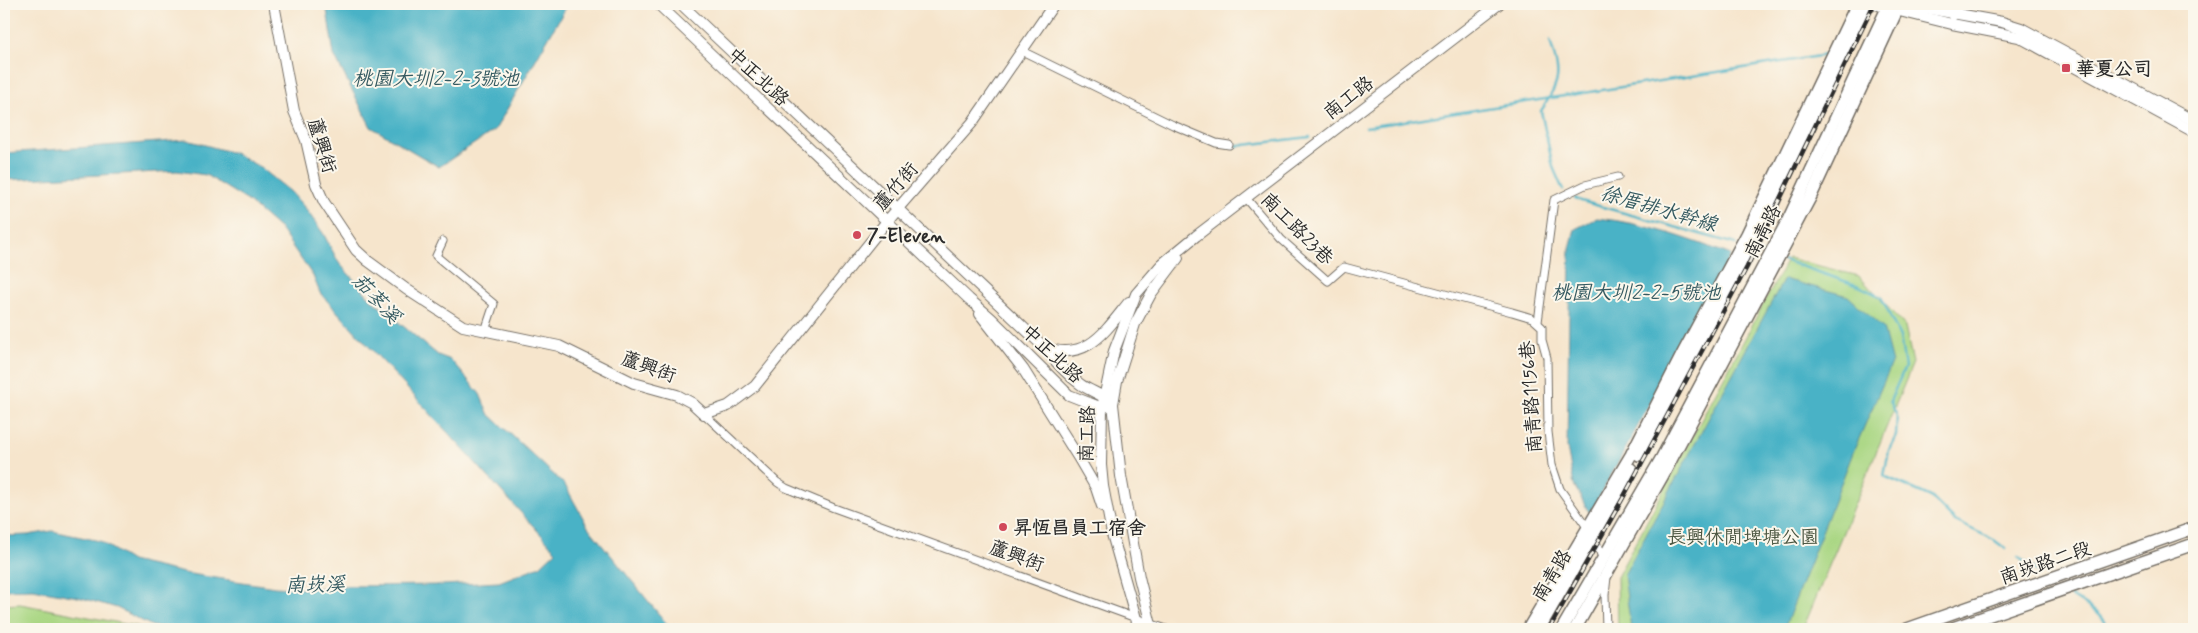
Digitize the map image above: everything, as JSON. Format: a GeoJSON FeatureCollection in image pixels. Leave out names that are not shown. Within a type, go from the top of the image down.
{"type":"FeatureCollection","features":[{"type":"Feature","properties":{"kind":"main road"},"geometry":{"type":"LineString","coordinates":[[1528,629],[1591,533],[1670,377],[1761,206],[1856,4]]}},
{"type":"Feature","properties":{"kind":"main road","name":"南青路"},"geometry":{"type":"LineString","coordinates":[[1539,629],[1591,533],[1666,406],[1770,210],[1866,4]]}},
{"type":"Feature","properties":{"kind":"main road"},"geometry":{"type":"LineString","coordinates":[[1575,629],[1608,574],[1701,404],[1811,196],[1865,79],[1892,6]]}},
{"type":"Feature","properties":{"kind":"main road","name":"南青路"},"geometry":{"type":"LineString","coordinates":[[1562,629],[1674,436],[1788,220],[1874,38],[1892,6]]}},
{"type":"Feature","properties":{"kind":"main road","name":"南青路"},"geometry":{"type":"LineString","coordinates":[[1865,79],[1874,38]]}},
{"type":"Feature","properties":{"kind":"main road","name":"南青路"},"geometry":{"type":"LineString","coordinates":[[1761,206],[1787,174]]}},
{"type":"Feature","properties":{"kind":"main road","name":"南青路"},"geometry":{"type":"LineString","coordinates":[[1666,406],[1670,377]]}},
{"type":"Feature","properties":{"kind":"main road","name":"南青路"},"geometry":{"type":"LineString","coordinates":[[1674,436],[1701,404]]}},
{"type":"Feature","properties":{"kind":"main road","name":"南崁路二段"},"geometry":{"type":"LineString","coordinates":[[1907,629],[2194,528]]}},
{"type":"Feature","properties":{"kind":"main road","name":"南崁路二段"},"geometry":{"type":"LineString","coordinates":[[1950,629],[2194,544]]}},
{"type":"Feature","properties":{"kind":"street","name":"蘆興街"},"geometry":{"type":"LineString","coordinates":[[274,4],[294,111],[306,140],[316,184],[324,202],[356,250],[368,261],[463,326],[559,346],[634,383],[677,395],[692,403],[777,482],[786,488],[834,508],[1135,616],[1151,626],[1166,629]]}},
{"type":"Feature","properties":{"kind":"street","name":"中正北路"},"geometry":{"type":"LineString","coordinates":[[658,4],[991,318],[1069,396],[1102,408]]}},
{"type":"Feature","properties":{"kind":"street","name":"中正北路"},"geometry":{"type":"LineString","coordinates":[[681,4],[1044,347],[1053,360],[1078,382],[1093,392],[1105,396],[1113,404]]}},
{"type":"Feature","properties":{"kind":"street","name":"蘆竹街"},"geometry":{"type":"LineString","coordinates":[[704,414],[728,406],[755,386],[897,210],[972,123],[1054,4]]}},
{"type":"Feature","properties":{"kind":"street","name":"南工路"},"geometry":{"type":"LineString","coordinates":[[1139,629],[1112,534],[1101,465],[1102,408],[1114,351],[1136,294],[1162,264],[1196,236],[1499,4]]}},
{"type":"Feature","properties":{"kind":"street"},"geometry":{"type":"LineString","coordinates":[[1953,19],[1960,4]]}},
{"type":"Feature","properties":{"kind":"street"},"geometry":{"type":"LineString","coordinates":[[1892,6],[1953,19],[2018,37],[2194,121]]}},
{"type":"Feature","properties":{"kind":"street"},"geometry":{"type":"LineString","coordinates":[[1022,51],[1173,125],[1216,143],[1229,145]]}},
{"type":"Feature","properties":{"kind":"street"},"geometry":{"type":"LineString","coordinates":[[2104,78],[2194,132]]}},
{"type":"Feature","properties":{"kind":"street"},"geometry":{"type":"LineString","coordinates":[[1538,322],[1554,200],[1585,185],[1618,177]]}},
{"type":"Feature","properties":{"kind":"street","name":"南工路23巷"},"geometry":{"type":"LineString","coordinates":[[1246,198],[1281,238],[1328,281]]}},
{"type":"Feature","properties":{"kind":"street","name":"南工路"},"geometry":{"type":"LineString","coordinates":[[1151,626],[1139,577],[1121,476],[1113,404],[1119,373],[1135,324],[1151,294],[1196,236]]}},
{"type":"Feature","properties":{"kind":"street"},"geometry":{"type":"LineString","coordinates":[[443,241],[436,256],[494,304],[485,331]]}},
{"type":"Feature","properties":{"kind":"street","name":"南青路1156巷"},"geometry":{"type":"LineString","coordinates":[[1328,281],[1344,267],[1518,314],[1538,322],[1542,327],[1542,340],[1547,358],[1548,432],[1552,465],[1560,489],[1570,507],[1591,533],[1608,574]]}},
{"type":"Feature","properties":{"kind":"street"},"geometry":{"type":"LineString","coordinates":[[1044,347],[1069,351],[1089,345],[1101,336],[1136,294]]}},
{"type":"Feature","properties":{"kind":"street"},"geometry":{"type":"LineString","coordinates":[[969,299],[1023,369],[1070,443],[1096,488],[1112,534]]}},
{"type":"Feature","properties":{"kind":"street"},"geometry":{"type":"LineString","coordinates":[[1102,408],[1113,404]]}},
{"type":"Feature","properties":{"kind":"street"},"geometry":{"type":"LineString","coordinates":[[1606,629],[1605,595],[1608,574]]}},
{"type":"Feature","properties":{"kind":"green space","name":"桃園大圳2-2-5號池"},"geometry":{"type":"Polygon","coordinates":[[[1788,258],[1859,276],[1905,326],[1913,363],[1803,629],[1618,629],[1617,577],[1788,258]]]}},
{"type":"Feature","properties":{"kind":"green space"},"geometry":{"type":"Polygon","coordinates":[[[20,604],[152,629],[4,629],[4,605],[20,604]]]}},
{"type":"Feature","properties":{"kind":"water","name":"桃園大圳2-2-3號池"},"geometry":{"type":"Polygon","coordinates":[[[326,4],[568,4],[495,130],[439,167],[371,127],[334,55],[326,4]]]}},
{"type":"Feature","properties":{"kind":"water"},"geometry":{"type":"Polygon","coordinates":[[[187,140],[234,153],[260,167],[291,192],[323,233],[339,263],[373,301],[438,355],[451,360],[480,394],[488,413],[565,485],[588,527],[671,629],[535,629],[520,627],[452,629],[186,629],[152,626],[117,608],[78,597],[33,589],[4,590],[4,536],[52,531],[100,541],[131,561],[184,573],[275,587],[307,589],[344,586],[443,585],[499,582],[540,566],[556,551],[320,293],[313,276],[280,229],[248,201],[206,175],[177,171],[4,180],[4,153],[187,140]]]}},
{"type":"Feature","properties":{"kind":"water","name":"桃園大圳2-2-5號池"},"geometry":{"type":"Polygon","coordinates":[[[1597,218],[1665,232],[1731,255],[1590,514],[1574,485],[1567,448],[1570,248],[1575,229],[1597,218]]]}},
{"type":"Feature","properties":{"kind":"water","name":"桃園大圳2-2-5號池"},"geometry":{"type":"Polygon","coordinates":[[[1784,279],[1848,296],[1883,328],[1892,363],[1854,450],[1784,629],[1631,629],[1624,575],[1784,279]]]}},
{"type":"Feature","properties":{"kind":"waterway","name":"徐厝排水幹線"},"geometry":{"type":"LineString","coordinates":[[1550,41],[1556,63],[1557,78],[1556,85],[1541,111],[1553,167],[1563,190]]}},
{"type":"Feature","properties":{"kind":"waterway"},"geometry":{"type":"LineString","coordinates":[[1366,127],[1826,55]]}},
{"type":"Feature","properties":{"kind":"waterway"},"geometry":{"type":"LineString","coordinates":[[1236,146],[1310,137]]}},
{"type":"Feature","properties":{"kind":"waterway","name":"徐厝排水幹線"},"geometry":{"type":"LineString","coordinates":[[1575,198],[1736,244]]}},
{"type":"Feature","properties":{"kind":"waterway","name":"徐厝排水幹線"},"geometry":{"type":"LineString","coordinates":[[1754,250],[1764,254]]}},
{"type":"Feature","properties":{"kind":"waterway","name":"徐厝排水幹線"},"geometry":{"type":"LineString","coordinates":[[1783,260],[1859,286],[1881,297],[1900,337],[1905,367],[1890,401],[1897,416],[1896,436],[1889,450],[1884,476],[1931,497],[1955,521],[1994,540],[2006,549]]}},
{"type":"Feature","properties":{"kind":"waterway","name":"徐厝排水幹線"},"geometry":{"type":"LineString","coordinates":[[2018,557],[2038,572]]}},
{"type":"Feature","properties":{"kind":"waterway","name":"徐厝排水幹線"},"geometry":{"type":"LineString","coordinates":[[2068,594],[2097,613],[2107,629]]}},
{"type":"Feature","properties":{"kind":"railway"},"geometry":{"type":"LineString","coordinates":[[1549,629],[1623,498],[1747,267],[1874,4]]}},
{"type":"Feature","properties":{"kind":"place","name":"華夏公司"},"geometry":{"type":"Point","coordinates":[2066,68]}},
{"type":"Feature","properties":{"kind":"place","name":"7-Eleven"},"geometry":{"type":"Point","coordinates":[857,235]}},
{"type":"Feature","properties":{"kind":"place","name":"昇恆昌員工宿舍"},"geometry":{"type":"Point","coordinates":[1003,527]}},
{"type":"Feature","properties":{"kind":"water label","name":"茄苳溪"},"geometry":{"type":"Point","coordinates":[377,298]}},
{"type":"Feature","properties":{"kind":"water label","name":"南崁溪"},"geometry":{"type":"Point","coordinates":[315,584]}},
{"type":"Feature","properties":{"kind":"park label","name":"長興休閒埤塘公園"},"geometry":{"type":"Point","coordinates":[1743,536]}}]}
